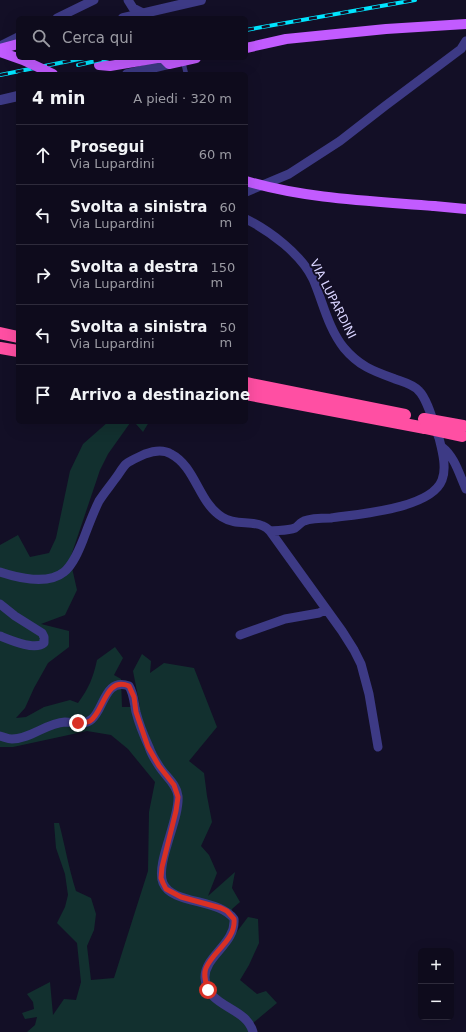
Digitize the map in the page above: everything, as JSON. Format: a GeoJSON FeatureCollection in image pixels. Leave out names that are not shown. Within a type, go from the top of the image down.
{"type":"FeatureCollection","features":[{"type":"Feature","properties":{"kind":"highway"},"geometry":{"type":"LineString","coordinates":[[0,333],[16,337]]}},
{"type":"Feature","properties":{"kind":"highway"},"geometry":{"type":"LineString","coordinates":[[0,348],[16,351]]}},
{"type":"Feature","properties":{"kind":"highway"},"geometry":{"type":"LineString","coordinates":[[248,383],[464,431]]}},
{"type":"Feature","properties":{"kind":"highway"},"geometry":{"type":"LineString","coordinates":[[248,394],[425,423]]}},
{"type":"Feature","properties":{"kind":"main road"},"geometry":{"type":"LineString","coordinates":[[248,48],[286,39],[386,29],[466,24]]}},
{"type":"Feature","properties":{"kind":"main road"},"geometry":{"type":"LineString","coordinates":[[0,49],[16,45]]}},
{"type":"Feature","properties":{"kind":"main road"},"geometry":{"type":"LineString","coordinates":[[0,52],[16,58]]}},
{"type":"Feature","properties":{"kind":"main road"},"geometry":{"type":"LineString","coordinates":[[23,60],[49,72]]}},
{"type":"Feature","properties":{"kind":"main road"},"geometry":{"type":"LineString","coordinates":[[99,64],[110,66],[145,60]]}},
{"type":"Feature","properties":{"kind":"main road"},"geometry":{"type":"LineString","coordinates":[[164,60],[169,64],[187,60]]}},
{"type":"Feature","properties":{"kind":"main road"},"geometry":{"type":"LineString","coordinates":[[248,182],[297,194],[466,209]]}},
{"type":"Feature","properties":{"kind":"street"},"geometry":{"type":"LineString","coordinates":[[61,16],[94,0]]}},
{"type":"Feature","properties":{"kind":"street"},"geometry":{"type":"LineString","coordinates":[[128,0],[133,8],[143,13]]}},
{"type":"Feature","properties":{"kind":"street"},"geometry":{"type":"LineString","coordinates":[[131,16],[201,0]]}},
{"type":"Feature","properties":{"kind":"street"},"geometry":{"type":"LineString","coordinates":[[0,46],[16,38]]}},
{"type":"Feature","properties":{"kind":"street"},"geometry":{"type":"LineString","coordinates":[[248,191],[289,174],[340,141],[464,48]]}},
{"type":"Feature","properties":{"kind":"street"},"geometry":{"type":"LineString","coordinates":[[135,72],[169,64]]}},
{"type":"Feature","properties":{"kind":"street"},"geometry":{"type":"LineString","coordinates":[[0,100],[16,96]]}},
{"type":"Feature","properties":{"kind":"street","name":"VIA LUPARDINI"},"geometry":{"type":"LineString","coordinates":[[0,572],[20,578],[33,579],[52,578],[65,571],[79,548],[99,501],[117,476],[126,464],[138,457],[152,452],[161,451],[170,453],[179,459],[187,468],[212,508],[221,516],[238,523],[264,526],[270,531],[294,528],[304,521],[396,508],[424,497],[434,491],[442,480],[444,472],[442,447],[420,391],[405,383],[370,370],[353,358],[336,336],[307,269],[286,246],[263,228],[248,220]]}},
{"type":"Feature","properties":{"kind":"street"},"geometry":{"type":"LineString","coordinates":[[442,447],[454,460],[466,489]]}},
{"type":"Feature","properties":{"kind":"street"},"geometry":{"type":"LineString","coordinates":[[270,531],[354,650],[361,664],[369,694],[378,747]]}},
{"type":"Feature","properties":{"kind":"street"},"geometry":{"type":"LineString","coordinates":[[0,604],[15,616],[42,633],[44,643],[38,647],[31,646],[0,636]]}},
{"type":"Feature","properties":{"kind":"street"},"geometry":{"type":"LineString","coordinates":[[240,635],[284,619],[319,613],[325,610]]}},
{"type":"Feature","properties":{"kind":"street"},"geometry":{"type":"LineString","coordinates":[[0,736],[12,739],[23,737],[55,724],[65,722],[84,723],[91,720],[95,716],[108,691],[113,687],[125,684],[129,686],[134,697],[136,712],[148,747],[159,766],[174,785],[178,797],[162,867],[161,878],[166,889],[172,893],[221,908],[227,911],[234,919],[233,930],[206,968],[205,981],[212,996],[244,1018],[253,1032]]}},
{"type":"Feature","properties":{"kind":"lane"},"geometry":{"type":"LineString","coordinates":[[183,61],[186,72]]}},
{"type":"Feature","properties":{"kind":"green space"},"geometry":{"type":"Polygon","coordinates":[[[106,424],[129,424],[108,454],[100,470],[70,559],[77,590],[65,615],[41,624],[69,631],[69,647],[48,663],[25,708],[16,718],[26,717],[44,707],[70,700],[78,703],[90,683],[97,660],[115,647],[123,658],[114,675],[121,679],[122,707],[140,707],[133,671],[142,654],[151,661],[150,673],[164,663],[194,668],[217,727],[189,761],[204,773],[212,822],[201,846],[209,855],[217,873],[208,896],[235,872],[232,888],[240,902],[232,909],[236,933],[248,917],[258,919],[259,943],[240,980],[257,994],[266,991],[277,1003],[253,1023],[255,1032],[27,1032],[35,1025],[37,1017],[25,1019],[22,1013],[34,1009],[33,1002],[27,994],[50,982],[53,1015],[64,999],[76,1000],[81,982],[77,943],[57,923],[65,907],[68,895],[65,874],[56,848],[54,823],[59,823],[76,891],[91,898],[96,914],[94,930],[87,946],[91,980],[114,978],[148,871],[149,812],[155,782],[128,749],[111,735],[87,731],[13,747],[0,747],[0,545],[18,535],[30,557],[49,553],[56,538],[70,471],[83,444],[106,424]]]}},
{"type":"Feature","properties":{"kind":"green space"},"geometry":{"type":"Polygon","coordinates":[[[136,424],[148,424],[143,432],[136,424]]]}},
{"type":"Feature","properties":{"kind":"railway"},"geometry":{"type":"LineString","coordinates":[[248,30],[415,0]]}},
{"type":"Feature","properties":{"kind":"railway"},"geometry":{"type":"LineString","coordinates":[[0,75],[74,60]]}},
{"type":"Feature","properties":{"kind":"railway"},"geometry":{"type":"LineString","coordinates":[[78,65],[100,60]]}},
{"type":"Feature","properties":{"kind":"route"},"geometry":{"type":"LineString","coordinates":[[78,723],[84,723],[91,720],[95,716],[108,691],[113,687],[125,684],[129,686],[134,697],[136,712],[148,747],[159,766],[177,791],[178,797],[176,811],[162,867],[161,878],[163,883],[166,889],[172,893],[221,908],[231,914],[234,919],[235,924],[229,937],[206,968],[205,981],[208,990]]}}]}
